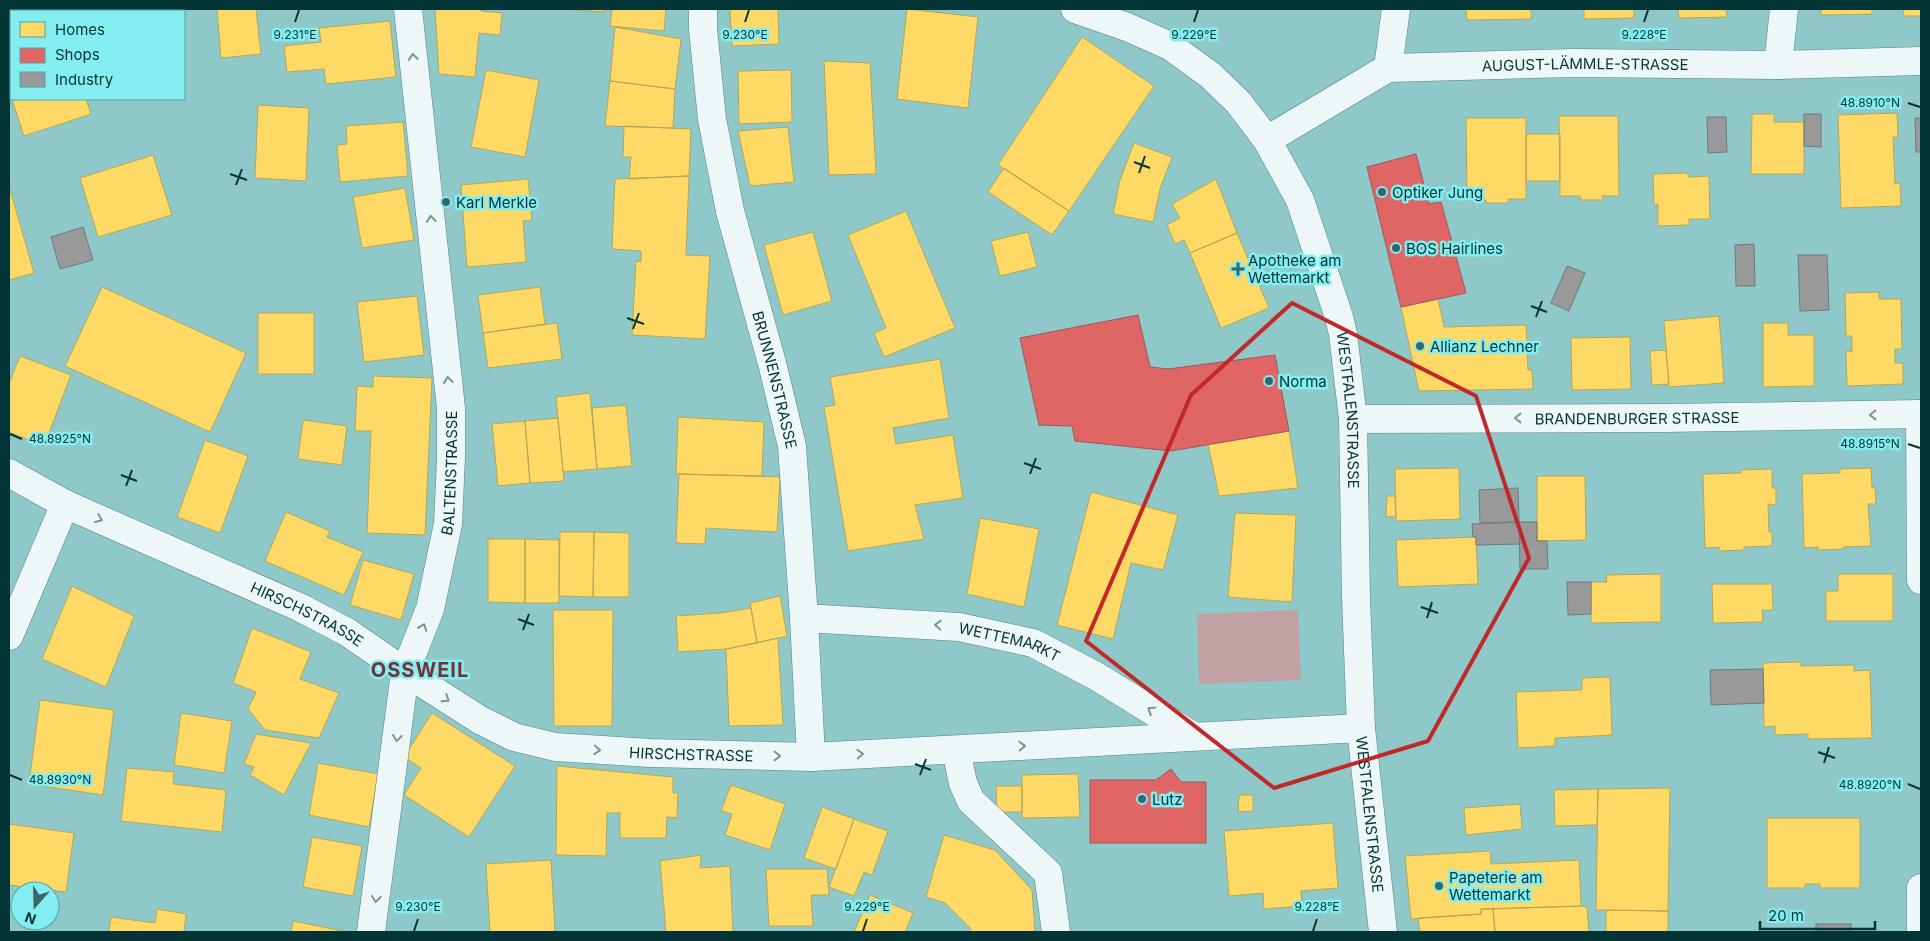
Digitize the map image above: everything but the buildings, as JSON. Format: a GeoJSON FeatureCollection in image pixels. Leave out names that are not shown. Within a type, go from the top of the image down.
{"type":"FeatureCollection","features":[{"type":"Feature","properties":{"kind":"street","name":"BALTENSTRASSE"},"geometry":{"type":"LineString","coordinates":[[371,932],[405,672],[430,609],[442,558],[448,524],[451,458],[451,408],[408,9]]}},
{"type":"Feature","properties":{"kind":"street","name":"BRUNNENSTRASSE"},"geometry":{"type":"LineString","coordinates":[[703,9],[703,30],[712,119],[730,211],[771,358],[792,446],[811,757]]}},
{"type":"Feature","properties":{"kind":"street","name":"WESTFALENSTRASSE"},"geometry":{"type":"LineString","coordinates":[[1075,9],[1127,27],[1170,46],[1210,75],[1238,102],[1267,140],[1300,200],[1343,334],[1353,419],[1356,598],[1361,728],[1383,932]]}},
{"type":"Feature","properties":{"kind":"street"},"geometry":{"type":"LineString","coordinates":[[1388,68],[1396,9]]}},
{"type":"Feature","properties":{"kind":"street"},"geometry":{"type":"LineString","coordinates":[[1778,65],[1784,9]]}},
{"type":"Feature","properties":{"kind":"street","name":"AUGUST-LÄMMLE-STRASSE"},"geometry":{"type":"LineString","coordinates":[[1267,140],[1388,68],[1572,63],[1778,65],[1921,61]]}},
{"type":"Feature","properties":{"kind":"street"},"geometry":{"type":"LineString","coordinates":[[1921,414],[1921,580]]}},
{"type":"Feature","properties":{"kind":"street","name":"BRANDENBURGER STRASSE"},"geometry":{"type":"LineString","coordinates":[[1353,419],[1664,418],[1921,414]]}},
{"type":"Feature","properties":{"kind":"street","name":"HIRSCHSTRASSE"},"geometry":{"type":"LineString","coordinates":[[9,473],[64,504],[299,607],[347,632],[480,720],[514,737],[555,747],[660,754],[811,757]]}},
{"type":"Feature","properties":{"kind":"street"},"geometry":{"type":"LineString","coordinates":[[9,636],[64,504]]}},
{"type":"Feature","properties":{"kind":"street","name":"WETTEMARKT"},"geometry":{"type":"LineString","coordinates":[[804,618],[959,626],[1033,643],[1096,676],[1193,736]]}},
{"type":"Feature","properties":{"kind":"street"},"geometry":{"type":"LineString","coordinates":[[811,757],[1361,728]]}},
{"type":"Feature","properties":{"kind":"street"},"geometry":{"type":"LineString","coordinates":[[956,750],[963,783],[972,802],[1048,873],[1056,932]]}},
{"type":"Feature","properties":{"kind":"street"},"geometry":{"type":"LineString","coordinates":[[1921,888],[1921,932]]}},
{"type":"Feature","properties":{"kind":"highlighted area"},"geometry":{"type":"Polygon","coordinates":[[[1292,303],[1476,396],[1529,558],[1428,741],[1274,788],[1086,641],[1191,395],[1292,303]]]}},
{"type":"Feature","properties":{"kind":"shaded area"},"geometry":{"type":"Polygon","coordinates":[[[1298,610],[1301,680],[1199,684],[1197,614],[1298,610]]]}},
{"type":"Feature","properties":{"kind":"place","name":"Optiker Jung"},"geometry":{"type":"Point","coordinates":[1382,192]}},
{"type":"Feature","properties":{"kind":"place","name":"Karl Merkle"},"geometry":{"type":"Point","coordinates":[446,202]}},
{"type":"Feature","properties":{"kind":"place","name":"BOS Hairlines"},"geometry":{"type":"Point","coordinates":[1396,248]}},
{"type":"Feature","properties":{"kind":"place","name":"Apotheke am Wettemarkt"},"geometry":{"type":"Point","coordinates":[1238,269]}},
{"type":"Feature","properties":{"kind":"place","name":"Allianz Lechner"},"geometry":{"type":"Point","coordinates":[1420,346]}},
{"type":"Feature","properties":{"kind":"place","name":"Norma"},"geometry":{"type":"Point","coordinates":[1269,381]}},
{"type":"Feature","properties":{"kind":"place","name":"Lutz"},"geometry":{"type":"Point","coordinates":[1142,799]}},
{"type":"Feature","properties":{"kind":"place","name":"Papeterie am Wettemarkt"},"geometry":{"type":"Point","coordinates":[1439,886]}},
{"type":"Feature","properties":{"kind":"district","name":"OSSWEIL"},"geometry":{"type":"Point","coordinates":[420,670]}}]}
